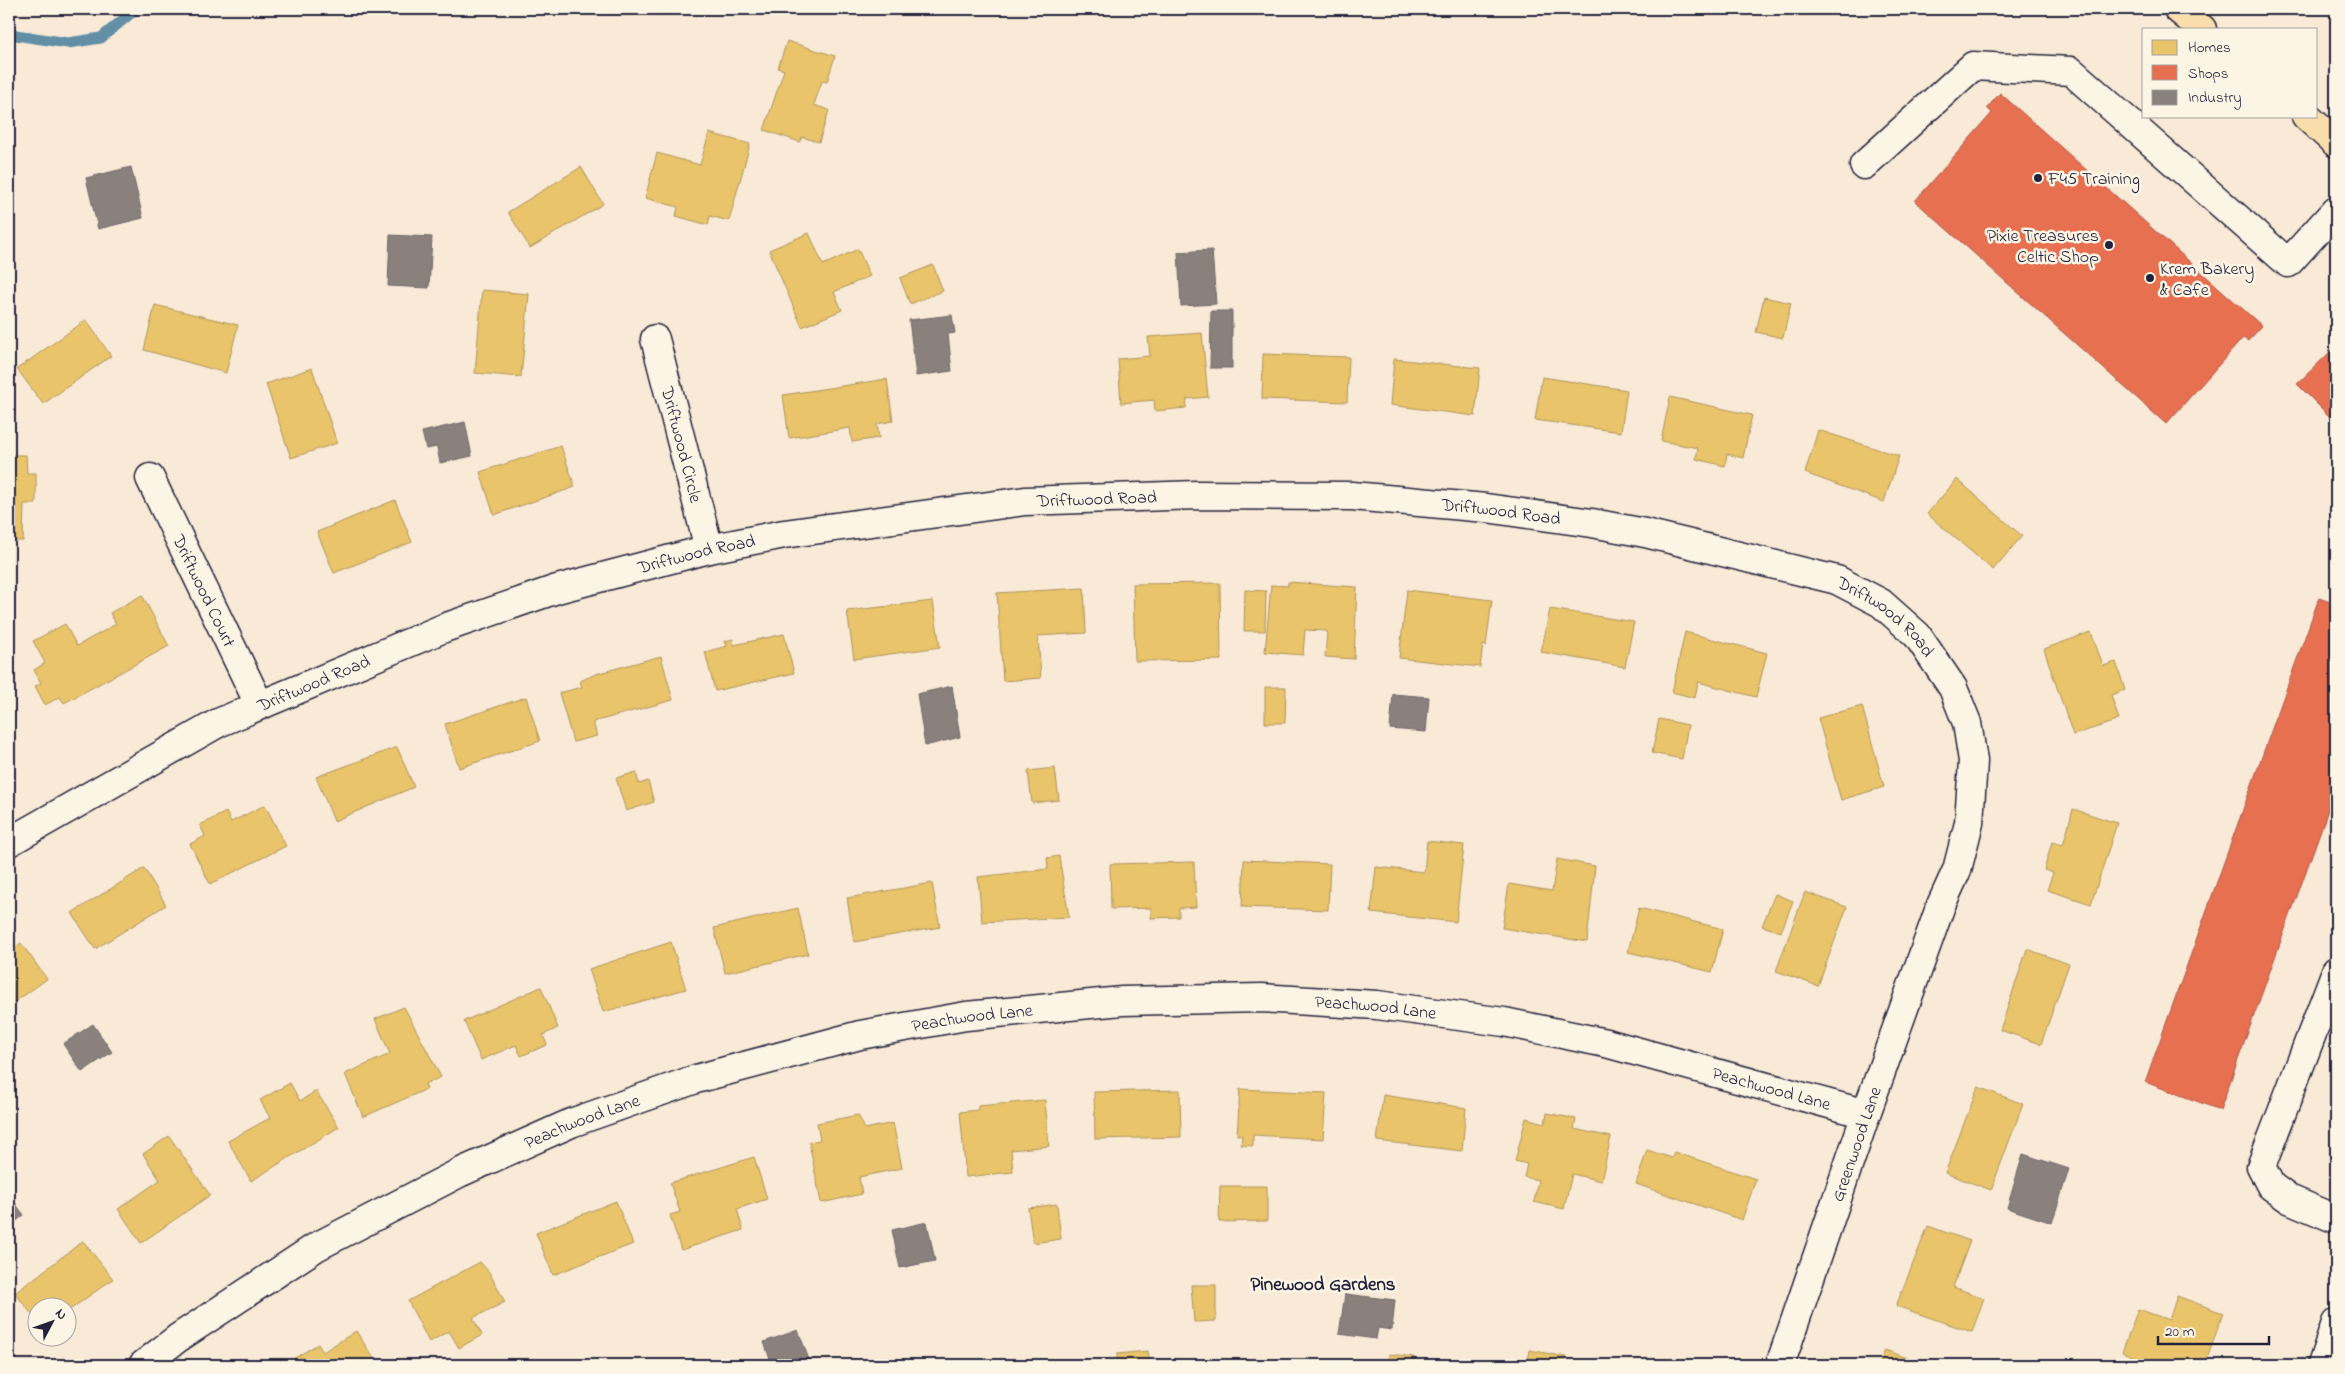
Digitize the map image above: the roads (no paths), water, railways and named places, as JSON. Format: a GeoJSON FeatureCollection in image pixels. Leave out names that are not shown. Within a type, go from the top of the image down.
{"type":"FeatureCollection","features":[{"type":"Feature","properties":{"kind":"main road"},"geometry":{"type":"LineString","coordinates":[[2178,9],[2201,28]]}},
{"type":"Feature","properties":{"kind":"main road"},"geometry":{"type":"LineString","coordinates":[[2308,118],[2336,143]]}},
{"type":"Feature","properties":{"kind":"street"},"geometry":{"type":"LineString","coordinates":[[1864,165],[1973,66],[2071,71],[2288,263],[2336,210]]}},
{"type":"Feature","properties":{"kind":"street","name":"Driftwood Circle"},"geometry":{"type":"LineString","coordinates":[[655,339],[709,549]]}},
{"type":"Feature","properties":{"kind":"street","name":"Driftwood Court"},"geometry":{"type":"LineString","coordinates":[[150,478],[259,704]]}},
{"type":"Feature","properties":{"kind":"street","name":"Driftwood Road"},"geometry":{"type":"LineString","coordinates":[[9,842],[218,723],[259,704],[454,625],[557,589],[709,549],[784,534],[1025,501],[1197,495],[1352,496],[1486,508],[1592,523],[1837,580],[1880,603],[1917,635],[1953,688],[1967,723],[1973,761],[1969,823],[1957,870],[1935,923]]}},
{"type":"Feature","properties":{"kind":"street","name":"Greenwood Lane"},"geometry":{"type":"LineString","coordinates":[[1780,1365],[1866,1114],[1935,923]]}},
{"type":"Feature","properties":{"kind":"street"},"geometry":{"type":"LineString","coordinates":[[2336,971],[2261,1167],[2271,1186],[2289,1199],[2336,1219]]}},
{"type":"Feature","properties":{"kind":"street","name":"Peachwood Lane"},"geometry":{"type":"LineString","coordinates":[[143,1365],[178,1338],[316,1247],[459,1173],[571,1123],[696,1079],[860,1034],[966,1016],[1122,1001],[1261,998],[1377,1005],[1504,1022],[1606,1043],[1866,1114]]}},
{"type":"Feature","properties":{"kind":"street"},"geometry":{"type":"LineString","coordinates":[[2322,1365],[2336,1323]]}},
{"type":"Feature","properties":{"kind":"waterway"},"geometry":{"type":"LineString","coordinates":[[9,34],[68,43],[101,38],[136,9]]}},
{"type":"Feature","properties":{"kind":"place","name":"F45 Training"},"geometry":{"type":"Point","coordinates":[2038,178]}},
{"type":"Feature","properties":{"kind":"place","name":"Pixie Treasures Celtic Shop"},"geometry":{"type":"Point","coordinates":[2109,245]}},
{"type":"Feature","properties":{"kind":"place","name":"Krem Bakery & Cafe"},"geometry":{"type":"Point","coordinates":[2150,278]}},
{"type":"Feature","properties":{"kind":"district","name":"Pinewood Gardens"},"geometry":{"type":"Point","coordinates":[1323,1283]}}]}
